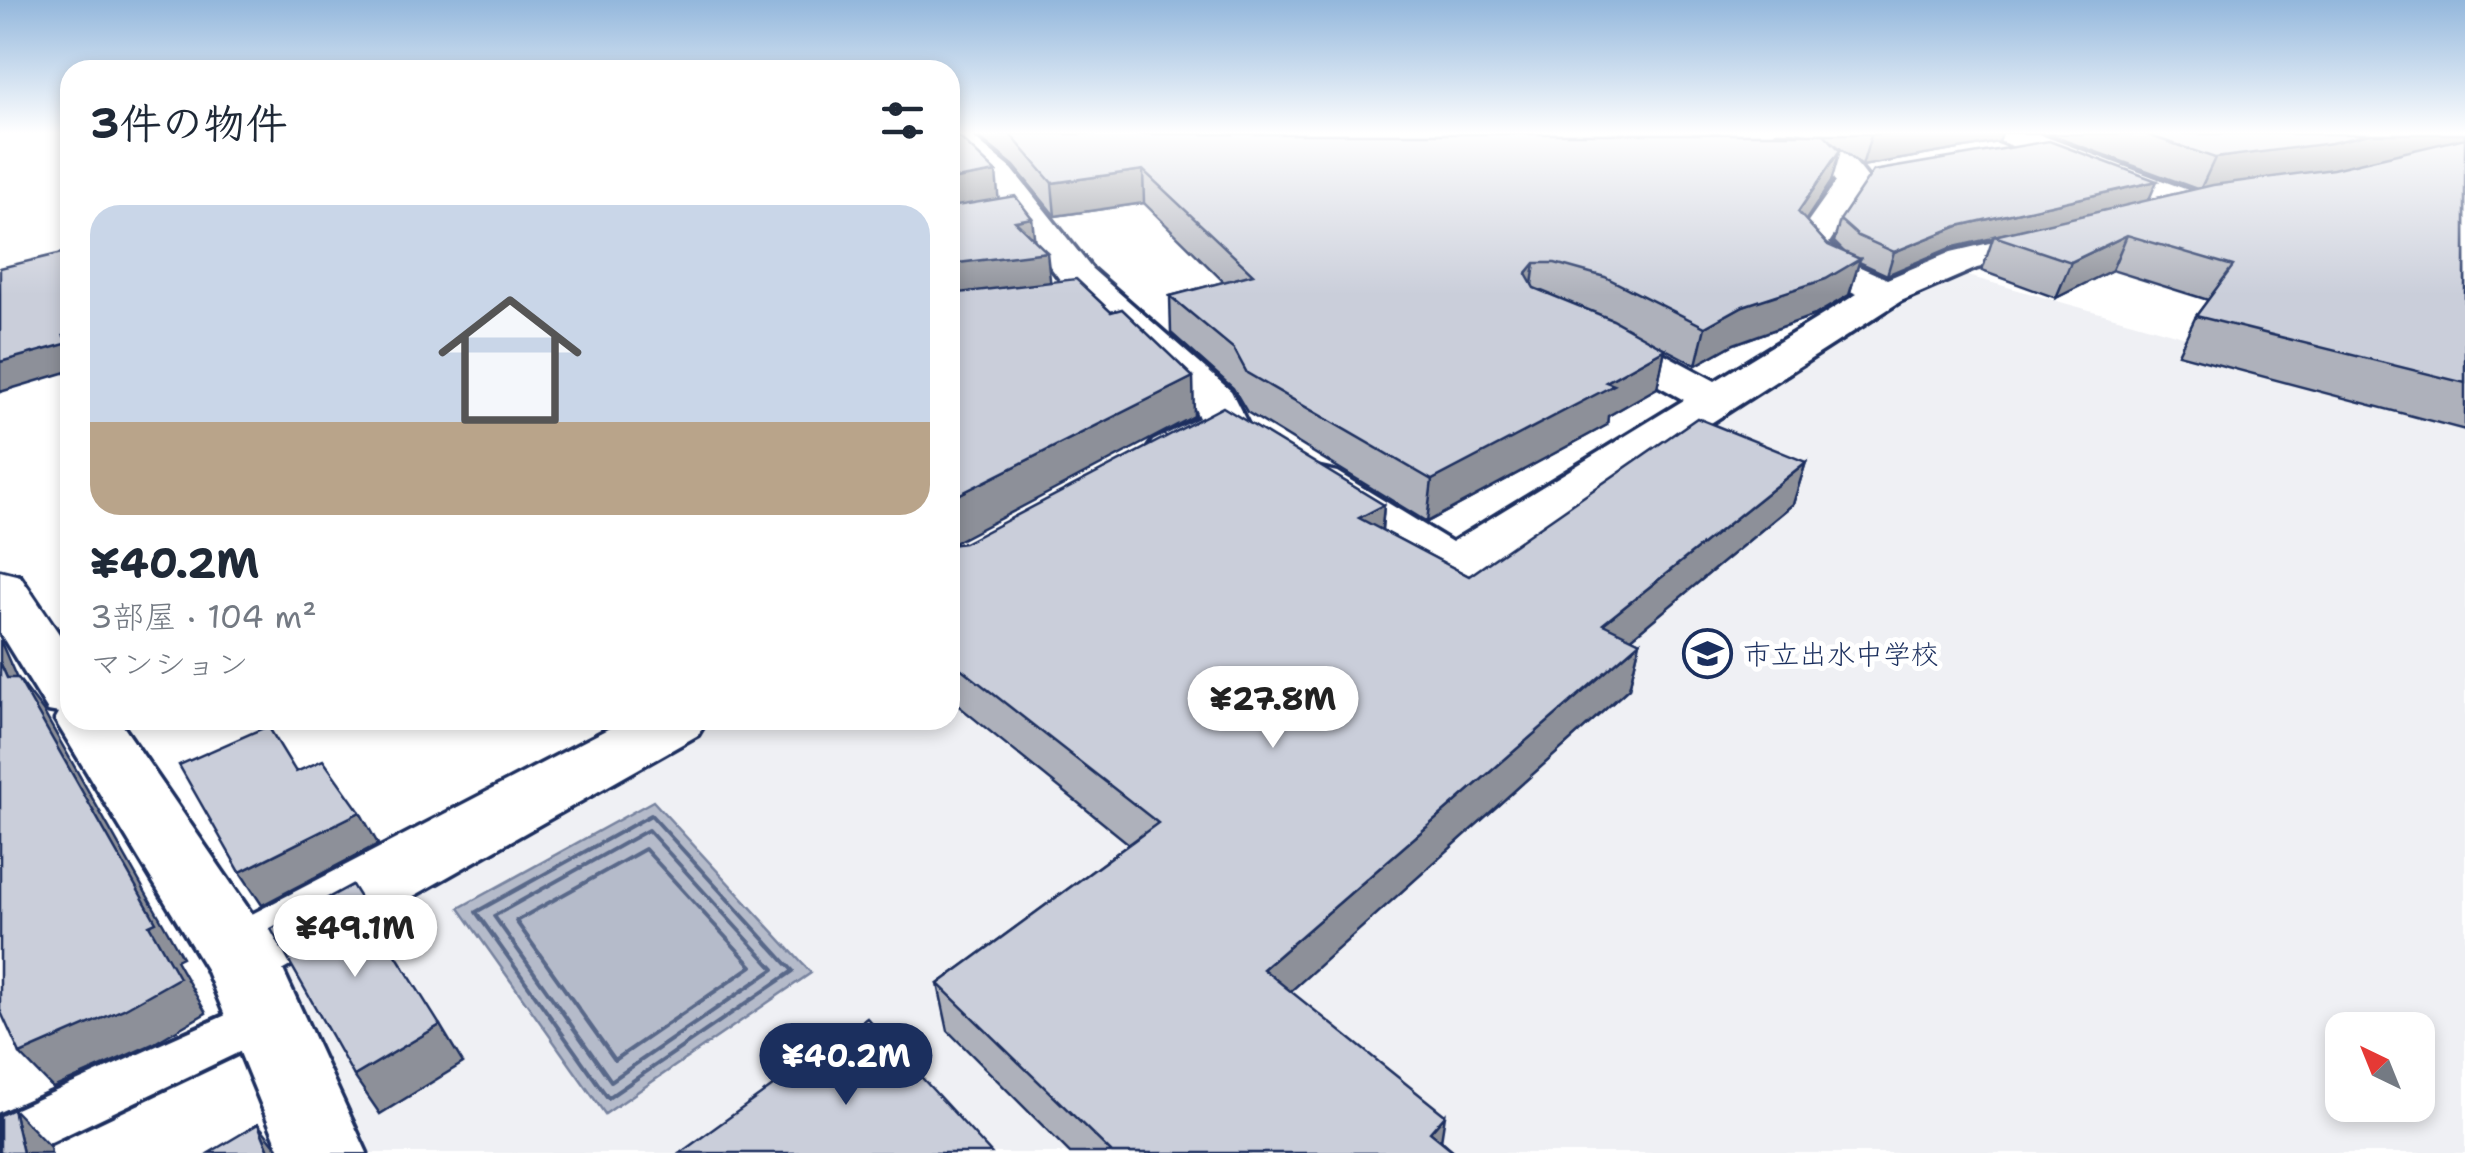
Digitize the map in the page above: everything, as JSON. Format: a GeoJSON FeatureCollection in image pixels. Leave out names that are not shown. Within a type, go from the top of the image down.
{"type":"FeatureCollection","features":[{"type":"Feature","properties":{"kind":"street"},"geometry":{"type":"LineString","coordinates":[[1003,188],[1009,218],[1102,296],[1256,443],[1452,565],[1887,293],[1964,260],[2090,230]]}},
{"type":"Feature","properties":{"kind":"street"},"geometry":{"type":"LineString","coordinates":[[1848,188],[1810,244],[1835,270],[1887,293]]}},
{"type":"Feature","properties":{"kind":"street"},"geometry":{"type":"LineString","coordinates":[[2143,218],[2214,203],[2168,188]]}},
{"type":"Feature","properties":{"kind":"street"},"geometry":{"type":"LineString","coordinates":[[1045,304],[1102,296]]}},
{"type":"Feature","properties":{"kind":"street"},"geometry":{"type":"LineString","coordinates":[[1560,318],[1623,345],[1716,400]]}},
{"type":"Feature","properties":{"kind":"street"},"geometry":{"type":"LineString","coordinates":[[1142,466],[1256,443]]}},
{"type":"Feature","properties":{"kind":"street"},"geometry":{"type":"LineString","coordinates":[[0,590],[60,681]]}},
{"type":"Feature","properties":{"kind":"street"},"geometry":{"type":"LineString","coordinates":[[92,730],[252,988],[324,1153]]}},
{"type":"Feature","properties":{"kind":"street"},"geometry":{"type":"LineString","coordinates":[[252,988],[660,730]]}},
{"type":"Feature","properties":{"kind":"lane"},"geometry":{"type":"LineString","coordinates":[[0,1141],[252,988]]}},
{"type":"Feature","properties":{"kind":"shaded area","name":"市立出水中学校"},"geometry":{"type":"Polygon","coordinates":[[[1957,273],[2465,415],[2465,1153],[368,1153],[270,951],[683,730],[960,730],[960,587],[1456,581],[1886,305],[1957,273]]]}},
{"type":"Feature","properties":{"kind":"water"},"geometry":{"type":"Polygon","coordinates":[[[653,801],[811,973],[605,1114],[459,908],[653,801]]]}},
{"type":"Feature","properties":{"kind":"building"},"geometry":{"type":"Polygon","coordinates":[[[1162,188],[1814,188],[1798,212],[1828,245],[1860,259],[1826,279],[1743,306],[1705,327],[1605,277],[1555,263],[1535,263],[1526,274],[1534,288],[1613,320],[1665,349],[1606,382],[1614,385],[1432,480],[1247,373],[1234,349],[1170,296],[1253,274],[1162,188]]]}},
{"type":"Feature","properties":{"kind":"building"},"geometry":{"type":"Polygon","coordinates":[[[1862,188],[2127,188],[1958,226],[1894,252],[1858,236],[1840,220],[1862,188]]]}},
{"type":"Feature","properties":{"kind":"building"},"geometry":{"type":"Polygon","coordinates":[[[2201,188],[2465,188],[2465,383],[2196,316],[2233,266],[2127,235],[2071,262],[1994,236],[2201,188]]]}},
{"type":"Feature","properties":{"kind":"building"},"geometry":{"type":"Polygon","coordinates":[[[1015,196],[1032,218],[1015,221],[1047,252],[960,263],[960,205],[1015,196]]]}},
{"type":"Feature","properties":{"kind":"building"},"geometry":{"type":"Polygon","coordinates":[[[60,253],[60,345],[0,362],[0,268],[60,253]]]}},
{"type":"Feature","properties":{"kind":"building"},"geometry":{"type":"Polygon","coordinates":[[[1076,279],[1111,312],[1122,309],[1193,377],[960,494],[960,293],[1076,279]]]}},
{"type":"Feature","properties":{"kind":"building"},"geometry":{"type":"Polygon","coordinates":[[[1223,407],[1384,505],[1359,518],[1469,576],[1697,418],[1806,462],[1603,624],[1640,642],[1263,969],[1445,1115],[1430,1132],[1456,1153],[1112,1153],[938,984],[1158,823],[960,668],[960,544],[1223,407]]]}},
{"type":"Feature","properties":{"kind":"building"},"geometry":{"type":"Polygon","coordinates":[[[0,662],[7,678],[18,678],[156,922],[149,925],[179,978],[124,1009],[20,1054],[0,1010],[0,662]]]}},
{"type":"Feature","properties":{"kind":"building"},"geometry":{"type":"Polygon","coordinates":[[[259,730],[270,730],[296,772],[323,760],[360,812],[240,872],[179,765],[259,730]]]}},
{"type":"Feature","properties":{"kind":"building"},"geometry":{"type":"Polygon","coordinates":[[[352,885],[440,1025],[354,1076],[271,929],[352,885]]]}},
{"type":"Feature","properties":{"kind":"building"},"geometry":{"type":"Polygon","coordinates":[[[867,1018],[991,1153],[680,1153],[867,1018]]]}},
{"type":"Feature","properties":{"kind":"building"},"geometry":{"type":"Polygon","coordinates":[[[13,1109],[23,1153],[0,1153],[0,1115],[13,1109]]]}},
{"type":"Feature","properties":{"kind":"building"},"geometry":{"type":"Polygon","coordinates":[[[258,1124],[270,1153],[209,1153],[258,1124]]]}},
{"type":"Feature","properties":{"kind":"place","name":"市立出水中学校"},"geometry":{"type":"Point","coordinates":[1708,654]}}]}
